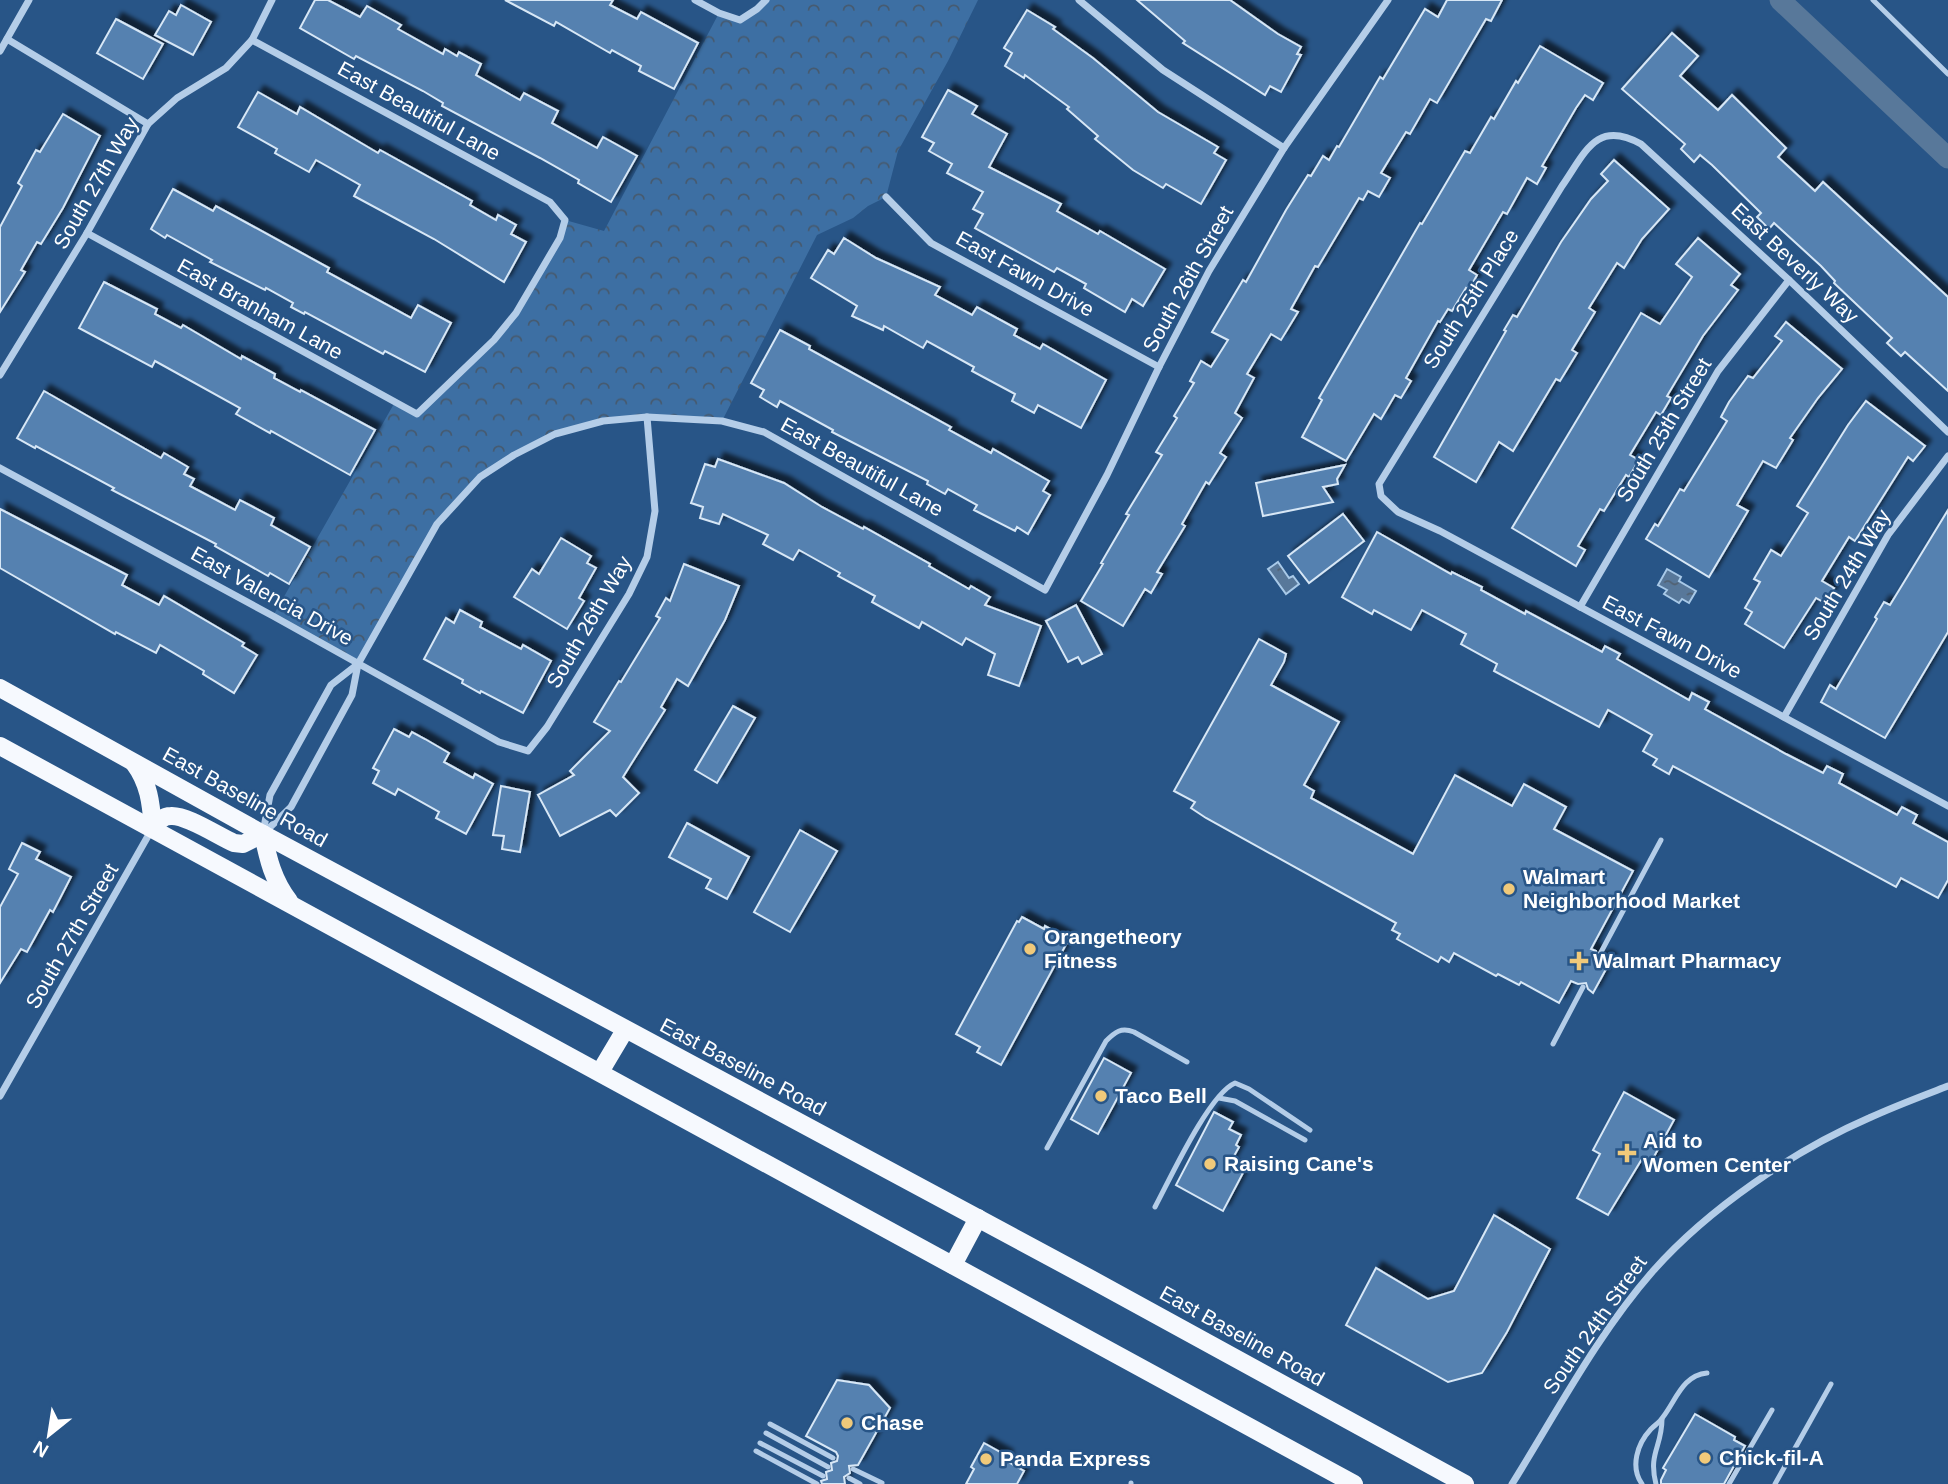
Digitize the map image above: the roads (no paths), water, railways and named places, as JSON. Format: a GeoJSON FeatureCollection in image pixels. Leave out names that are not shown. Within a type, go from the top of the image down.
{"type":"FeatureCollection","features":[{"type":"Feature","properties":{"kind":"main road","name":"East Baseline Road"},"geometry":{"type":"LineString","coordinates":[[0,688],[263,834],[978,1218],[1465,1484]]}},
{"type":"Feature","properties":{"kind":"main road"},"geometry":{"type":"LineString","coordinates":[[0,747],[1354,1484]]}},
{"type":"Feature","properties":{"kind":"main road"},"geometry":{"type":"LineString","coordinates":[[132,761],[144,776],[148,788],[153,828]]}},
{"type":"Feature","properties":{"kind":"main road"},"geometry":{"type":"LineString","coordinates":[[153,828],[162,818],[173,815],[234,843],[243,844],[263,834],[270,868],[280,889],[292,905]]}},
{"type":"Feature","properties":{"kind":"main road"},"geometry":{"type":"LineString","coordinates":[[600,1072],[625,1030]]}},
{"type":"Feature","properties":{"kind":"main road"},"geometry":{"type":"LineString","coordinates":[[953,1265],[978,1218]]}},
{"type":"Feature","properties":{"kind":"street"},"geometry":{"type":"LineString","coordinates":[[0,51],[29,0]]}},
{"type":"Feature","properties":{"kind":"street","name":"South 27th Way"},"geometry":{"type":"LineString","coordinates":[[0,375],[87,233],[148,124],[177,98],[226,68],[252,40],[272,0]]}},
{"type":"Feature","properties":{"kind":"street"},"geometry":{"type":"LineString","coordinates":[[695,0],[719,13],[740,20],[758,9],[766,0]]}},
{"type":"Feature","properties":{"kind":"street"},"geometry":{"type":"LineString","coordinates":[[1079,0],[1164,70],[1284,148]]}},
{"type":"Feature","properties":{"kind":"street","name":"South 26th Street"},"geometry":{"type":"LineString","coordinates":[[1045,590],[1107,475],[1159,366],[1209,271],[1284,148],[1388,0]]}},
{"type":"Feature","properties":{"kind":"street"},"geometry":{"type":"LineString","coordinates":[[7,39],[148,124]]}},
{"type":"Feature","properties":{"kind":"street","name":"East Beautiful Lane"},"geometry":{"type":"LineString","coordinates":[[252,40],[550,202],[565,220],[560,238],[516,313],[494,340],[417,414]]}},
{"type":"Feature","properties":{"kind":"street","name":"East Beverly Way"},"geometry":{"type":"LineString","coordinates":[[1611,134],[1624,135],[1641,144],[1789,279],[1948,432]]}},
{"type":"Feature","properties":{"kind":"street","name":"South 25th Place"},"geometry":{"type":"LineString","coordinates":[[1381,496],[1379,484],[1390,464],[1562,186],[1587,150],[1599,138],[1611,134]]}},
{"type":"Feature","properties":{"kind":"street","name":"East Fawn Drive"},"geometry":{"type":"LineString","coordinates":[[886,197],[931,243],[1159,366]]}},
{"type":"Feature","properties":{"kind":"street","name":"East Branham Lane"},"geometry":{"type":"LineString","coordinates":[[87,233],[417,414]]}},
{"type":"Feature","properties":{"kind":"street","name":"South 25th Street"},"geometry":{"type":"LineString","coordinates":[[1580,607],[1718,372],[1789,279]]}},
{"type":"Feature","properties":{"kind":"street"},"geometry":{"type":"LineString","coordinates":[[263,834],[291,807],[352,695],[358,664],[437,524],[480,477],[514,455],[555,435],[603,421],[648,417]]}},
{"type":"Feature","properties":{"kind":"street","name":"East Beautiful Lane"},"geometry":{"type":"LineString","coordinates":[[648,417],[722,421],[764,432],[1045,590]]}},
{"type":"Feature","properties":{"kind":"street","name":"South 26th Way"},"geometry":{"type":"LineString","coordinates":[[528,751],[547,727],[629,594],[647,557],[654,510],[648,417]]}},
{"type":"Feature","properties":{"kind":"street","name":"South 24th Way"},"geometry":{"type":"LineString","coordinates":[[1784,717],[1888,535],[1948,456]]}},
{"type":"Feature","properties":{"kind":"street","name":"East Valencia Drive"},"geometry":{"type":"LineString","coordinates":[[0,468],[499,742],[528,751]]}},
{"type":"Feature","properties":{"kind":"street","name":"East Fawn Drive"},"geometry":{"type":"LineString","coordinates":[[1381,496],[1398,512],[1440,531],[1948,806]]}},
{"type":"Feature","properties":{"kind":"street"},"geometry":{"type":"LineString","coordinates":[[263,834],[270,795],[331,685],[358,664]]}},
{"type":"Feature","properties":{"kind":"street","name":"South 27th Street"},"geometry":{"type":"LineString","coordinates":[[0,1096],[153,828]]}},
{"type":"Feature","properties":{"kind":"street","name":"South 24th Street"},"geometry":{"type":"LineString","coordinates":[[1512,1484],[1610,1328],[1653,1270],[1693,1230],[1714,1212],[1805,1150],[1867,1118],[1948,1086]]}},
{"type":"Feature","properties":{"kind":"lane"},"geometry":{"type":"LineString","coordinates":[[1873,0],[1948,74]]}},
{"type":"Feature","properties":{"kind":"lane"},"geometry":{"type":"LineString","coordinates":[[1600,954],[1661,840]]}},
{"type":"Feature","properties":{"kind":"lane"},"geometry":{"type":"LineString","coordinates":[[1553,1044],[1583,987]]}},
{"type":"Feature","properties":{"kind":"lane"},"geometry":{"type":"LineString","coordinates":[[1047,1147],[1106,1041],[1118,1030],[1127,1029],[1134,1032],[1187,1062]]}},
{"type":"Feature","properties":{"kind":"lane"},"geometry":{"type":"LineString","coordinates":[[1155,1207],[1200,1125],[1226,1087],[1235,1083],[1249,1089],[1310,1130]]}},
{"type":"Feature","properties":{"kind":"lane"},"geometry":{"type":"LineString","coordinates":[[1219,1098],[1235,1101],[1305,1140]]}},
{"type":"Feature","properties":{"kind":"lane"},"geometry":{"type":"LineString","coordinates":[[1642,1484],[1636,1474],[1636,1460],[1650,1431],[1662,1419],[1689,1379],[1698,1373],[1707,1373]]}},
{"type":"Feature","properties":{"kind":"lane"},"geometry":{"type":"LineString","coordinates":[[1775,1484],[1832,1384]]}},
{"type":"Feature","properties":{"kind":"lane"},"geometry":{"type":"LineString","coordinates":[[1729,1484],[1772,1410]]}},
{"type":"Feature","properties":{"kind":"lane"},"geometry":{"type":"LineString","coordinates":[[1656,1484],[1652,1460],[1662,1433],[1662,1419]]}},
{"type":"Feature","properties":{"kind":"lane"},"geometry":{"type":"LineString","coordinates":[[770,1424],[833,1458]]}},
{"type":"Feature","properties":{"kind":"lane"},"geometry":{"type":"LineString","coordinates":[[766,1433],[828,1467]]}},
{"type":"Feature","properties":{"kind":"lane"},"geometry":{"type":"LineString","coordinates":[[761,1443],[823,1476]]}},
{"type":"Feature","properties":{"kind":"lane"},"geometry":{"type":"LineString","coordinates":[[756,1451],[817,1484]]}},
{"type":"Feature","properties":{"kind":"lane"},"geometry":{"type":"LineString","coordinates":[[853,1469],[882,1483]]}},
{"type":"Feature","properties":{"kind":"lane"},"geometry":{"type":"LineString","coordinates":[[849,1478],[860,1484]]}},
{"type":"Feature","properties":{"kind":"water"},"geometry":{"type":"Polygon","coordinates":[[[1278,562],[1289,578],[1293,576],[1299,584],[1286,594],[1268,569],[1278,562]]]}},
{"type":"Feature","properties":{"kind":"water"},"geometry":{"type":"Polygon","coordinates":[[[1667,569],[1681,577],[1679,581],[1696,591],[1689,603],[1682,599],[1679,603],[1664,594],[1667,590],[1658,585],[1667,569]]]}},
{"type":"Feature","properties":{"kind":"waterway"},"geometry":{"type":"LineString","coordinates":[[1780,0],[1948,158]]}},
{"type":"Feature","properties":{"kind":"place","name":"Walmart Neighborhood Market"},"geometry":{"type":"Point","coordinates":[1509,889]}},
{"type":"Feature","properties":{"kind":"place","name":"Orangetheory Fitness"},"geometry":{"type":"Point","coordinates":[1030,949]}},
{"type":"Feature","properties":{"kind":"place","name":"Walmart Pharmacy"},"geometry":{"type":"Point","coordinates":[1579,961]}},
{"type":"Feature","properties":{"kind":"place","name":"Taco Bell"},"geometry":{"type":"Point","coordinates":[1101,1096]}},
{"type":"Feature","properties":{"kind":"place","name":"Aid to Women Center"},"geometry":{"type":"Point","coordinates":[1627,1153]}},
{"type":"Feature","properties":{"kind":"place","name":"Raising Cane's"},"geometry":{"type":"Point","coordinates":[1210,1164]}},
{"type":"Feature","properties":{"kind":"place","name":"Chase"},"geometry":{"type":"Point","coordinates":[847,1423]}},
{"type":"Feature","properties":{"kind":"place","name":"Chick-fil-A"},"geometry":{"type":"Point","coordinates":[1705,1458]}},
{"type":"Feature","properties":{"kind":"place","name":"Panda Express"},"geometry":{"type":"Point","coordinates":[986,1459]}}]}
